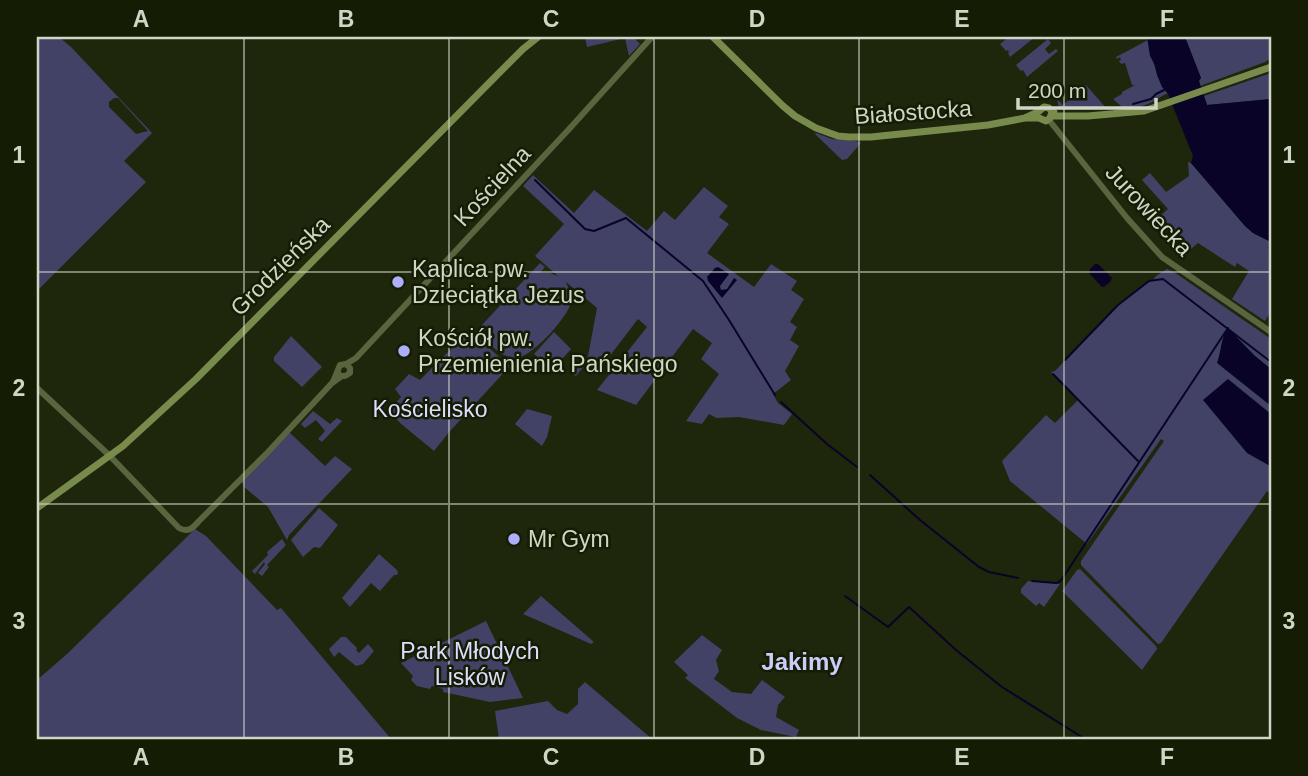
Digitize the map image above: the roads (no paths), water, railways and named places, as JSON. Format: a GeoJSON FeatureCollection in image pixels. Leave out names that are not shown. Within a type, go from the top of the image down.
{"type":"FeatureCollection","features":[{"type":"Feature","properties":{"kind":"main road","name":"Grodzieńska"},"geometry":{"type":"LineString","coordinates":[[37,508],[110,456],[196,379],[498,74],[538,37]]}},
{"type":"Feature","properties":{"kind":"main road","name":"Białostocka"},"geometry":{"type":"LineString","coordinates":[[713,37],[795,116],[838,136],[871,136],[961,128],[1038,115]]}},
{"type":"Feature","properties":{"kind":"main road"},"geometry":{"type":"LineString","coordinates":[[1050,116],[1046,107],[1041,107],[1038,115],[1043,121],[1061,113],[1065,116],[1088,116],[1144,111],[1271,67]]}},
{"type":"Feature","properties":{"kind":"street","name":"Kościelna"},"geometry":{"type":"LineString","coordinates":[[110,456],[179,528],[185,531],[191,529],[278,442],[332,383],[340,374],[338,366],[348,366],[356,358],[652,37]]}},
{"type":"Feature","properties":{"kind":"street","name":"Jurowiecka"},"geometry":{"type":"LineString","coordinates":[[1050,116],[1127,218],[1162,257],[1271,332]]}},
{"type":"Feature","properties":{"kind":"street"},"geometry":{"type":"LineString","coordinates":[[37,388],[110,456]]}},
{"type":"Feature","properties":{"kind":"waterway"},"geometry":{"type":"LineString","coordinates":[[1133,104],[1151,99],[1164,90]]}},
{"type":"Feature","properties":{"kind":"waterway"},"geometry":{"type":"LineString","coordinates":[[535,180],[585,229],[594,231],[626,218],[703,281],[775,395]]}},
{"type":"Feature","properties":{"kind":"waterway"},"geometry":{"type":"LineString","coordinates":[[1065,360],[1118,305],[1149,281],[1163,279],[1271,362]]}},
{"type":"Feature","properties":{"kind":"waterway"},"geometry":{"type":"LineString","coordinates":[[1032,581],[1056,583],[1062,579],[1228,328]]}},
{"type":"Feature","properties":{"kind":"waterway"},"geometry":{"type":"LineString","coordinates":[[1053,374],[1138,461]]}},
{"type":"Feature","properties":{"kind":"waterway"},"geometry":{"type":"LineString","coordinates":[[781,402],[857,467]]}},
{"type":"Feature","properties":{"kind":"waterway"},"geometry":{"type":"LineString","coordinates":[[870,475],[920,520],[979,567],[1018,578]]}},
{"type":"Feature","properties":{"kind":"waterway"},"geometry":{"type":"LineString","coordinates":[[845,596],[888,627],[909,607],[1002,687],[1085,739]]}},
{"type":"Feature","properties":{"kind":"place","name":"Kaplica pw. Dzieciątka Jezus"},"geometry":{"type":"Point","coordinates":[398,282]}},
{"type":"Feature","properties":{"kind":"place","name":"Kościół pw. Przemienienia Pańskiego"},"geometry":{"type":"Point","coordinates":[404,351]}},
{"type":"Feature","properties":{"kind":"place","name":"Mr Gym"},"geometry":{"type":"Point","coordinates":[514,539]}},
{"type":"Feature","properties":{"kind":"district","name":"Jakimy"},"geometry":{"type":"Point","coordinates":[802,662]}},
{"type":"Feature","properties":{"kind":"park label","name":"Kościelisko"},"geometry":{"type":"Point","coordinates":[430,409]}},
{"type":"Feature","properties":{"kind":"park label","name":"Park Młodych Lisków"},"geometry":{"type":"Point","coordinates":[470,664]}}]}
